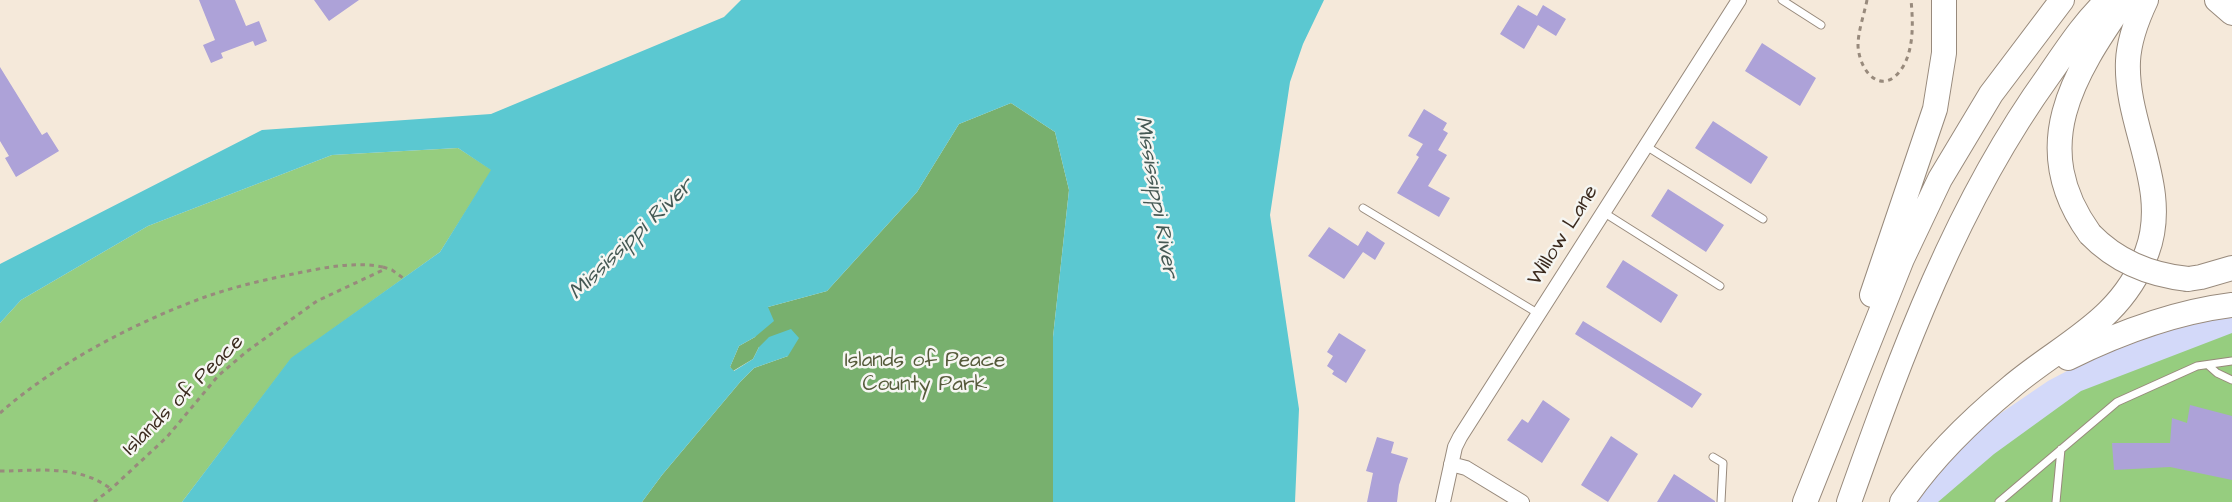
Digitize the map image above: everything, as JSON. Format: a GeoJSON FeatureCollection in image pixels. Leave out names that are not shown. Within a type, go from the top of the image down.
{"type":"FeatureCollection","features":[{"type":"Feature","properties":{"kind":"highway"},"geometry":{"type":"LineString","coordinates":[[1804,502],[1929,131],[1942,74],[1945,37],[1944,0]]}},
{"type":"Feature","properties":{"kind":"highway"},"geometry":{"type":"LineString","coordinates":[[1804,502],[1902,259],[1940,179],[1991,94],[2062,0]]}},
{"type":"Feature","properties":{"kind":"highway"},"geometry":{"type":"LineString","coordinates":[[1850,502],[1910,339],[1941,264],[1973,196],[2030,101],[2084,27],[2108,0]]}},
{"type":"Feature","properties":{"kind":"highway"},"geometry":{"type":"LineString","coordinates":[[2125,0],[2083,66],[2066,103],[2060,126],[2060,151],[2066,187],[2076,211],[2090,234],[2115,255],[2135,266],[2188,279],[2232,268]]}},
{"type":"Feature","properties":{"kind":"highway"},"geometry":{"type":"LineString","coordinates":[[1902,502],[1937,458],[2011,386],[2102,320],[2124,294],[2147,253],[2152,233],[2153,207],[2150,175],[2132,104],[2128,61],[2134,29],[2146,0]]}},
{"type":"Feature","properties":{"kind":"highway"},"geometry":{"type":"LineString","coordinates":[[2217,0],[2232,13]]}},
{"type":"Feature","properties":{"kind":"highway"},"geometry":{"type":"LineString","coordinates":[[1967,427],[2017,390],[2085,350],[2127,332],[2164,320],[2232,304]]}},
{"type":"Feature","properties":{"kind":"street","name":"Willow Lane"},"geometry":{"type":"LineString","coordinates":[[1443,502],[1451,464],[1460,437],[1739,0]]}},
{"type":"Feature","properties":{"kind":"street"},"geometry":{"type":"LineString","coordinates":[[1451,464],[1466,468],[1522,502]]}},
{"type":"Feature","properties":{"kind":"lane"},"geometry":{"type":"LineString","coordinates":[[1782,0],[1821,25]]}},
{"type":"Feature","properties":{"kind":"lane"},"geometry":{"type":"LineString","coordinates":[[1646,146],[1763,219]]}},
{"type":"Feature","properties":{"kind":"lane"},"geometry":{"type":"LineString","coordinates":[[1363,208],[1539,314]]}},
{"type":"Feature","properties":{"kind":"lane"},"geometry":{"type":"LineString","coordinates":[[1603,212],[1720,286]]}},
{"type":"Feature","properties":{"kind":"lane"},"geometry":{"type":"LineString","coordinates":[[1999,502],[2117,402],[2198,366],[2232,361]]}},
{"type":"Feature","properties":{"kind":"lane"},"geometry":{"type":"LineString","coordinates":[[2208,364],[2217,373],[2232,380]]}},
{"type":"Feature","properties":{"kind":"lane"},"geometry":{"type":"LineString","coordinates":[[2056,502],[2061,449]]}},
{"type":"Feature","properties":{"kind":"lane"},"geometry":{"type":"LineString","coordinates":[[1713,457],[1723,463],[1721,502]]}},
{"type":"Feature","properties":{"kind":"path"},"geometry":{"type":"LineString","coordinates":[[1867,0],[1858,43],[1859,58],[1870,77],[1876,81],[1884,81],[1894,77],[1906,59],[1912,29],[1911,0]]}},
{"type":"Feature","properties":{"kind":"path"},"geometry":{"type":"LineString","coordinates":[[0,413],[22,393],[72,361],[141,324],[205,297],[308,271],[369,264],[392,270],[403,278]]}},
{"type":"Feature","properties":{"kind":"path","name":"Islands of Peace"},"geometry":{"type":"LineString","coordinates":[[94,502],[167,437],[218,376],[246,352],[317,301],[373,276],[383,270],[383,267]]}},
{"type":"Feature","properties":{"kind":"path"},"geometry":{"type":"LineString","coordinates":[[0,471],[44,469],[74,472],[93,478],[111,489]]}},
{"type":"Feature","properties":{"kind":"shaded area"},"geometry":{"type":"Polygon","coordinates":[[[2232,312],[2232,502],[1914,502],[1979,428],[2048,381],[2103,352],[2176,324],[2232,312]]]}},
{"type":"Feature","properties":{"kind":"green space","name":"Islands of Peace County Park"},"geometry":{"type":"Polygon","coordinates":[[[1011,103],[1055,132],[1069,190],[1053,337],[1053,502],[642,502],[662,475],[754,368],[788,356],[759,347],[753,359],[733,371],[730,367],[739,346],[755,337],[768,307],[827,291],[917,192],[959,124],[1011,103]]]}},
{"type":"Feature","properties":{"kind":"green space"},"geometry":{"type":"Polygon","coordinates":[[[458,148],[492,170],[440,252],[291,359],[182,502],[0,502],[0,323],[21,300],[148,226],[332,155],[458,148]]]}},
{"type":"Feature","properties":{"kind":"green space"},"geometry":{"type":"Polygon","coordinates":[[[2232,333],[2232,502],[1938,502],[1994,454],[2081,391],[2232,333]]]}},
{"type":"Feature","properties":{"kind":"water","name":"Mississippi River"},"geometry":{"type":"Polygon","coordinates":[[[741,0],[1324,0],[1303,44],[1290,82],[1270,215],[1299,409],[1295,502],[1053,502],[1053,337],[1069,190],[1055,132],[1011,103],[959,124],[917,192],[827,291],[768,307],[774,321],[755,337],[739,346],[730,367],[734,371],[753,359],[759,347],[769,337],[791,329],[799,338],[788,356],[754,368],[741,381],[642,502],[182,502],[291,358],[440,252],[491,170],[458,148],[332,155],[148,226],[21,300],[0,323],[0,264],[262,130],[491,114],[724,17],[741,0]]]}},
{"type":"Feature","properties":{"kind":"building"},"geometry":{"type":"Polygon","coordinates":[[[199,0],[235,0],[246,26],[259,21],[267,41],[255,46],[253,41],[221,53],[223,58],[211,63],[203,45],[215,40],[199,0]]]}},
{"type":"Feature","properties":{"kind":"building"},"geometry":{"type":"Polygon","coordinates":[[[314,0],[359,0],[329,21],[314,0]]]}},
{"type":"Feature","properties":{"kind":"building"},"geometry":{"type":"Polygon","coordinates":[[[1518,5],[1537,16],[1543,5],[1566,19],[1556,36],[1538,25],[1524,49],[1500,34],[1518,5]]]}},
{"type":"Feature","properties":{"kind":"building"},"geometry":{"type":"Polygon","coordinates":[[[1762,43],[1816,78],[1800,106],[1745,71],[1762,43]]]}},
{"type":"Feature","properties":{"kind":"building"},"geometry":{"type":"Polygon","coordinates":[[[0,67],[42,135],[47,132],[59,151],[16,177],[5,158],[9,156],[0,141],[0,67]]]}},
{"type":"Feature","properties":{"kind":"building"},"geometry":{"type":"Polygon","coordinates":[[[1424,109],[1447,123],[1443,130],[1448,133],[1438,150],[1447,155],[1428,186],[1450,198],[1439,217],[1397,193],[1419,157],[1416,155],[1423,144],[1408,136],[1424,109]]]}},
{"type":"Feature","properties":{"kind":"building"},"geometry":{"type":"Polygon","coordinates":[[[1713,121],[1768,157],[1751,184],[1695,148],[1713,121]]]}},
{"type":"Feature","properties":{"kind":"building"},"geometry":{"type":"Polygon","coordinates":[[[1668,189],[1724,225],[1706,252],[1651,216],[1668,189]]]}},
{"type":"Feature","properties":{"kind":"building"},"geometry":{"type":"Polygon","coordinates":[[[1329,227],[1358,246],[1367,231],[1385,243],[1375,260],[1363,252],[1344,279],[1308,256],[1329,227]]]}},
{"type":"Feature","properties":{"kind":"building"},"geometry":{"type":"Polygon","coordinates":[[[1623,260],[1678,295],[1661,323],[1606,287],[1623,260]]]}},
{"type":"Feature","properties":{"kind":"building"},"geometry":{"type":"Polygon","coordinates":[[[1583,321],[1702,394],[1692,408],[1575,334],[1583,321]]]}},
{"type":"Feature","properties":{"kind":"building"},"geometry":{"type":"Polygon","coordinates":[[[1339,333],[1366,350],[1346,383],[1332,374],[1334,371],[1327,366],[1333,356],[1327,352],[1339,333]]]}},
{"type":"Feature","properties":{"kind":"building"},"geometry":{"type":"Polygon","coordinates":[[[1543,400],[1570,419],[1542,463],[1507,440],[1522,419],[1528,423],[1543,400]]]}},
{"type":"Feature","properties":{"kind":"building"},"geometry":{"type":"Polygon","coordinates":[[[2190,405],[2232,416],[2232,480],[2170,467],[2114,470],[2112,443],[2170,443],[2172,418],[2187,423],[2190,405]]]}},
{"type":"Feature","properties":{"kind":"building"},"geometry":{"type":"Polygon","coordinates":[[[1611,436],[1638,454],[1608,502],[1581,485],[1611,436]]]}},
{"type":"Feature","properties":{"kind":"building"},"geometry":{"type":"Polygon","coordinates":[[[1377,437],[1394,442],[1391,453],[1408,458],[1399,485],[1397,502],[1367,502],[1373,473],[1366,471],[1377,437]]]}},
{"type":"Feature","properties":{"kind":"building"},"geometry":{"type":"Polygon","coordinates":[[[1674,474],[1715,501],[1715,502],[1657,502],[1674,474]]]}}]}
